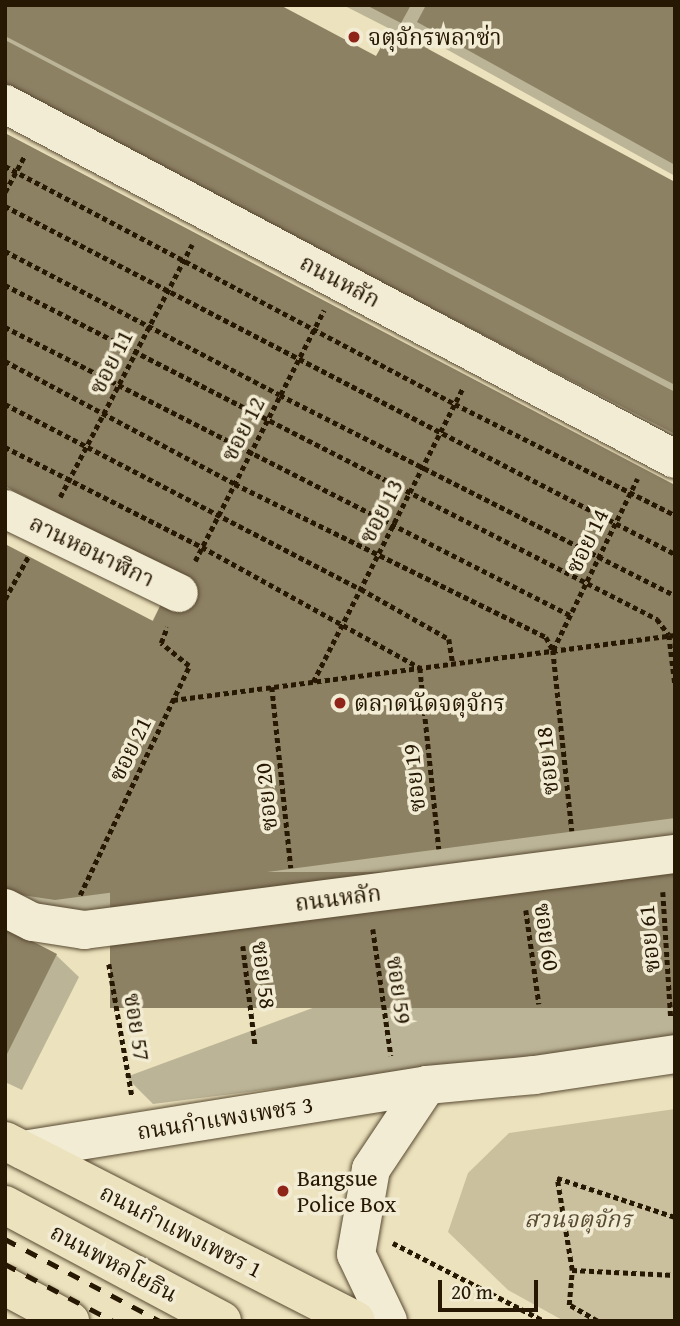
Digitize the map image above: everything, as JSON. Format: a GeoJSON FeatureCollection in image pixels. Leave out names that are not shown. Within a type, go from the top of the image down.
{"type":"FeatureCollection","features":[{"type":"Feature","properties":{"kind":"main road","name":"ถนนกำแพงเพชร 1"},"geometry":{"type":"LineString","coordinates":[[14,1146],[356,1321]]}},
{"type":"Feature","properties":{"kind":"main road","name":"ถนนพหลโยธิน"},"geometry":{"type":"LineString","coordinates":[[5,1205],[222,1321]]}},
{"type":"Feature","properties":{"kind":"main road"},"geometry":{"type":"LineString","coordinates":[[5,1286],[59,1318]]}},
{"type":"Feature","properties":{"kind":"street","name":"ถนนหลัก"},"geometry":{"type":"LineString","coordinates":[[5,104],[664,453]]}},
{"type":"Feature","properties":{"kind":"street","name":"ลานหอนาฬิกา"},"geometry":{"type":"LineString","coordinates":[[5,509],[179,593]]}},
{"type":"Feature","properties":{"kind":"street","name":"ถนนหลัก"},"geometry":{"type":"LineString","coordinates":[[5,908],[33,922],[85,930],[666,855]]}},
{"type":"Feature","properties":{"kind":"street","name":"ถนนกำแพงเพชร 3"},"geometry":{"type":"LineString","coordinates":[[14,1146],[137,1132],[412,1088],[535,1074],[673,1036]]}},
{"type":"Feature","properties":{"kind":"street"},"geometry":{"type":"LineString","coordinates":[[388,1321],[356,1254],[371,1169],[412,1088]]}},
{"type":"Feature","properties":{"kind":"path"},"geometry":{"type":"LineString","coordinates":[[5,166],[182,262],[675,515]]}},
{"type":"Feature","properties":{"kind":"path"},"geometry":{"type":"LineString","coordinates":[[5,206],[614,525],[675,554]]}},
{"type":"Feature","properties":{"kind":"path","name":"ซอย 11"},"geometry":{"type":"LineString","coordinates":[[5,599],[208,211]]}},
{"type":"Feature","properties":{"kind":"path"},"geometry":{"type":"LineString","coordinates":[[5,251],[280,395],[675,595]]}},
{"type":"Feature","properties":{"kind":"path","name":"ซอย 12"},"geometry":{"type":"LineString","coordinates":[[179,593],[339,281]]}},
{"type":"Feature","properties":{"kind":"path"},"geometry":{"type":"LineString","coordinates":[[5,285],[657,619],[672,635],[675,684]]}},
{"type":"Feature","properties":{"kind":"path"},"geometry":{"type":"LineString","coordinates":[[5,327],[570,615]]}},
{"type":"Feature","properties":{"kind":"path","name":"ซอย 13"},"geometry":{"type":"LineString","coordinates":[[313,682],[480,356]]}},
{"type":"Feature","properties":{"kind":"path"},"geometry":{"type":"LineString","coordinates":[[5,361],[235,484],[546,636],[552,650]]}},
{"type":"Feature","properties":{"kind":"path"},"geometry":{"type":"LineString","coordinates":[[5,404],[361,589],[449,639],[453,663]]}},
{"type":"Feature","properties":{"kind":"path"},"geometry":{"type":"LineString","coordinates":[[5,447],[202,547],[420,668]]}},
{"type":"Feature","properties":{"kind":"path","name":"ซอย 14"},"geometry":{"type":"LineString","coordinates":[[552,650],[631,492],[664,453]]}},
{"type":"Feature","properties":{"kind":"path","name":"ซอย 21"},"geometry":{"type":"LineString","coordinates":[[65,927],[189,666],[161,643],[179,593]]}},
{"type":"Feature","properties":{"kind":"path"},"geometry":{"type":"LineString","coordinates":[[173,700],[672,635]]}},
{"type":"Feature","properties":{"kind":"path","name":"ซอย 18"},"geometry":{"type":"LineString","coordinates":[[552,650],[576,867]]}},
{"type":"Feature","properties":{"kind":"path","name":"ซอย 19"},"geometry":{"type":"LineString","coordinates":[[420,668],[443,884]]}},
{"type":"Feature","properties":{"kind":"path","name":"ซอย 20"},"geometry":{"type":"LineString","coordinates":[[272,687],[295,904]]}},
{"type":"Feature","properties":{"kind":"path","name":"ซอย 61"},"geometry":{"type":"LineString","coordinates":[[666,855],[673,1036]]}},
{"type":"Feature","properties":{"kind":"path","name":"ซอย 60"},"geometry":{"type":"LineString","coordinates":[[522,874],[539,1004]]}},
{"type":"Feature","properties":{"kind":"path","name":"ซอย 59"},"geometry":{"type":"LineString","coordinates":[[368,894],[412,1088]]}},
{"type":"Feature","properties":{"kind":"path","name":"ซอย 58"},"geometry":{"type":"LineString","coordinates":[[238,911],[255,1044]]}},
{"type":"Feature","properties":{"kind":"path","name":"ซอย 57"},"geometry":{"type":"LineString","coordinates":[[103,928],[137,1132]]}},
{"type":"Feature","properties":{"kind":"path"},"geometry":{"type":"LineString","coordinates":[[597,1321],[569,1306],[572,1270],[557,1178],[675,1217]]}},
{"type":"Feature","properties":{"kind":"path"},"geometry":{"type":"LineString","coordinates":[[361,1226],[544,1321]]}},
{"type":"Feature","properties":{"kind":"path"},"geometry":{"type":"LineString","coordinates":[[572,1270],[675,1275]]}},
{"type":"Feature","properties":{"kind":"green space","name":"สวนจตุจักร"},"geometry":{"type":"Polygon","coordinates":[[[675,1109],[675,1321],[564,1321],[508,1290],[448,1232],[468,1173],[509,1133],[675,1109]]]}},
{"type":"Feature","properties":{"kind":"building"},"geometry":{"type":"Polygon","coordinates":[[[5,5],[280,5],[376,56],[391,29],[675,182],[675,385],[5,36],[5,5]]]}},
{"type":"Feature","properties":{"kind":"building"},"geometry":{"type":"Polygon","coordinates":[[[366,5],[411,5],[401,23],[366,5]]]}},
{"type":"Feature","properties":{"kind":"building"},"geometry":{"type":"Polygon","coordinates":[[[426,5],[675,5],[675,165],[417,22],[426,5]]]}},
{"type":"Feature","properties":{"kind":"building"},"geometry":{"type":"Polygon","coordinates":[[[5,40],[675,392],[675,434],[5,88],[5,40]]]}},
{"type":"Feature","properties":{"kind":"building","name":"ตลาดนัดจตุจักร"},"geometry":{"type":"Polygon","coordinates":[[[5,133],[675,485],[675,818],[55,900],[15,894],[5,889],[5,544],[153,621],[175,574],[5,486],[5,133]]]}},
{"type":"Feature","properties":{"kind":"building"},"geometry":{"type":"Polygon","coordinates":[[[110,872],[675,872],[675,1008],[110,1008],[110,872]]]}},
{"type":"Feature","properties":{"kind":"building"},"geometry":{"type":"Polygon","coordinates":[[[5,927],[57,954],[5,1058],[5,927]]]}},
{"type":"Feature","properties":{"kind":"railway"},"geometry":{"type":"LineString","coordinates":[[5,1239],[160,1321]]}},
{"type":"Feature","properties":{"kind":"railway"},"geometry":{"type":"LineString","coordinates":[[5,1264],[113,1321]]}},
{"type":"Feature","properties":{"kind":"place","name":"จตุจักรพลาซ่า"},"geometry":{"type":"Point","coordinates":[354,37]}},
{"type":"Feature","properties":{"kind":"place","name":"ตลาดนัดจตุจักร"},"geometry":{"type":"Point","coordinates":[340,703]}},
{"type":"Feature","properties":{"kind":"place","name":"Bangsue Police Box"},"geometry":{"type":"Point","coordinates":[283,1191]}}]}
